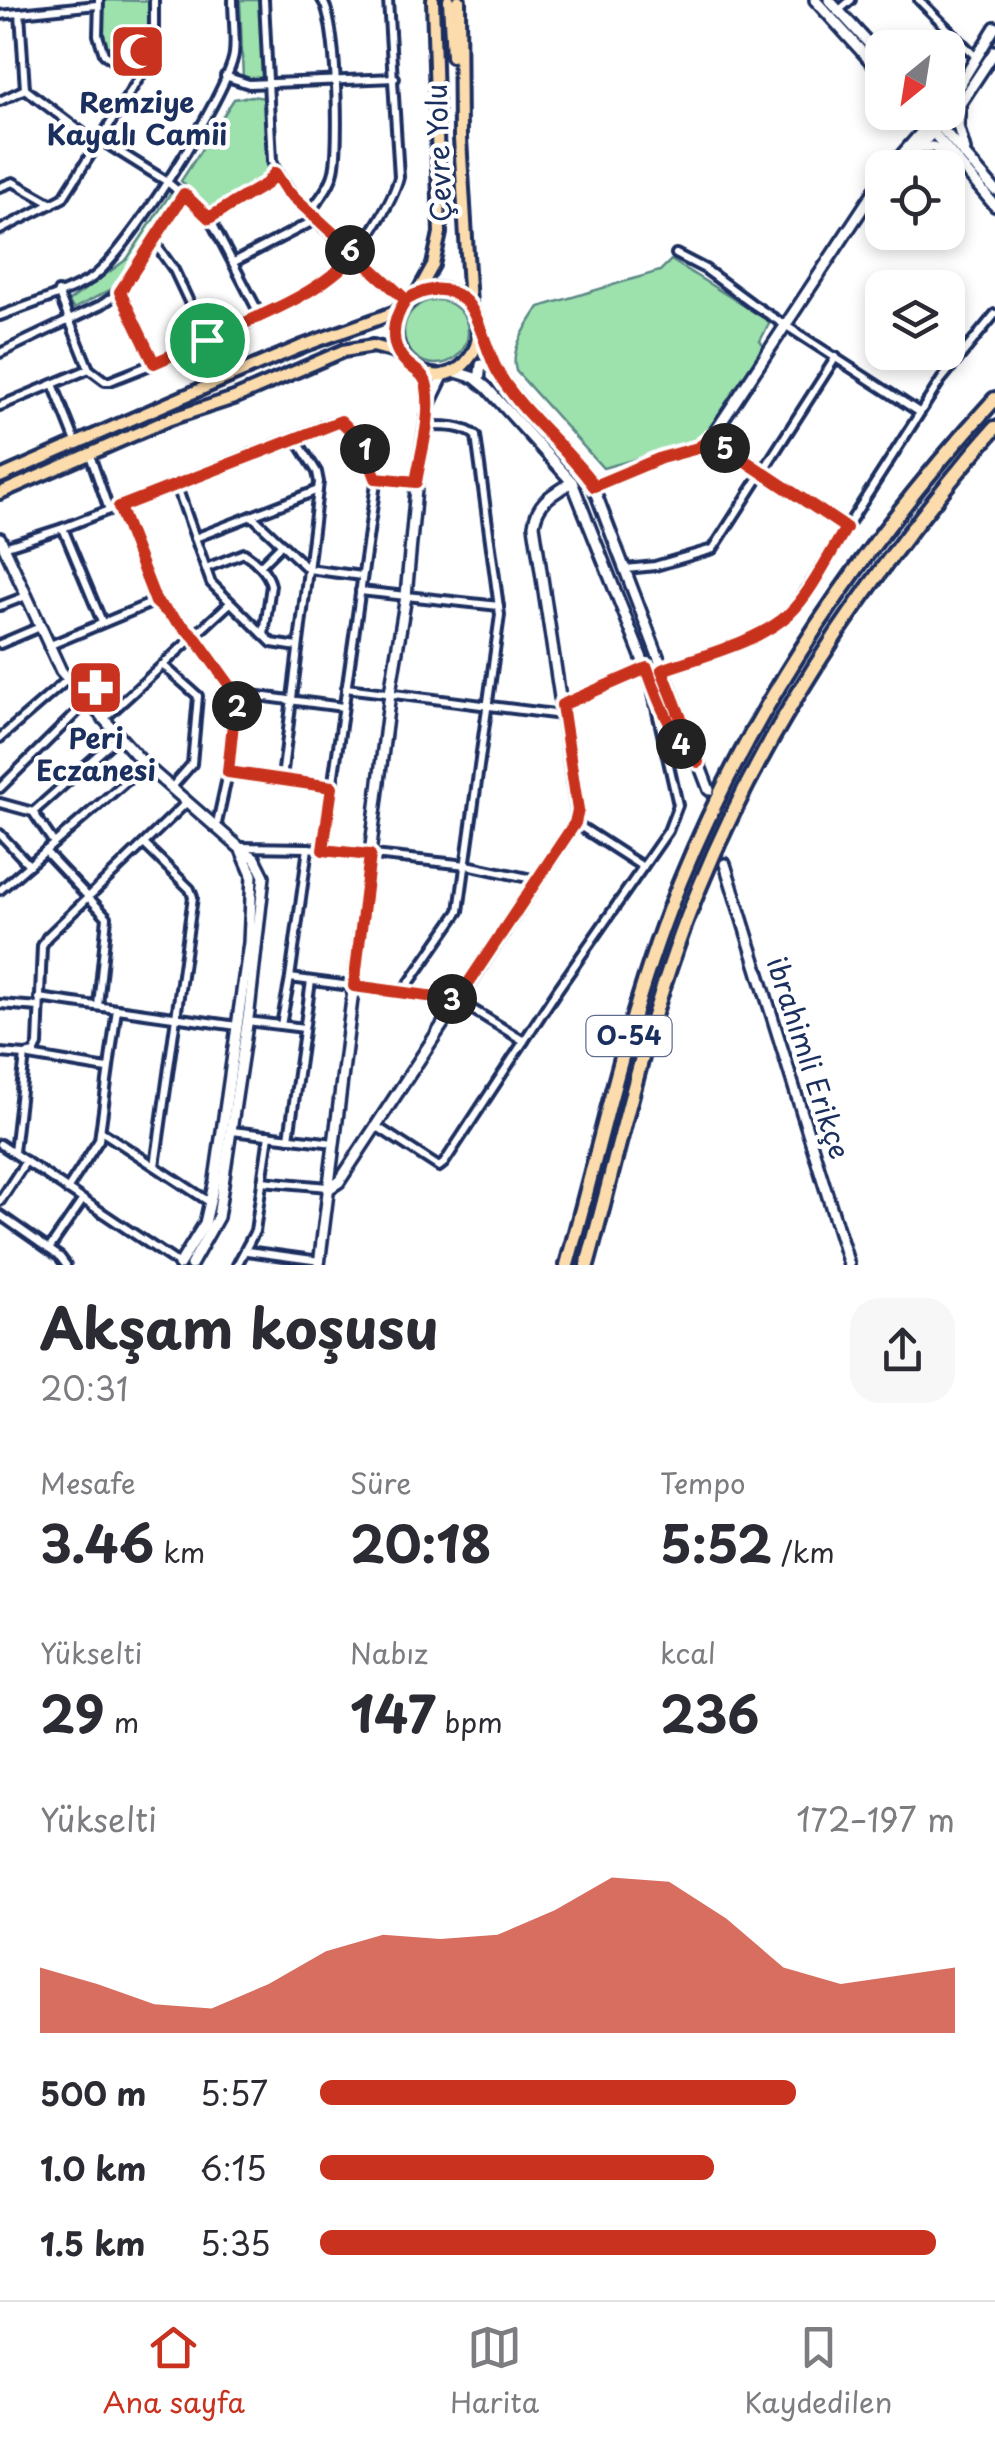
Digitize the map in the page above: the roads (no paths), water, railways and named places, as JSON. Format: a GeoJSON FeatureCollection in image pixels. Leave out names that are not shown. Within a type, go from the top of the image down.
{"type":"FeatureCollection","features":[{"type":"Feature","properties":{"kind":"highway","name":"O-54"},"geometry":{"type":"LineString","coordinates":[[567,1265],[642,990],[681,880],[711,814],[814,632],[908,502],[995,399]]}},
{"type":"Feature","properties":{"kind":"highway","name":"O-54"},"geometry":{"type":"LineString","coordinates":[[587,1265],[660,995],[700,886],[729,822],[832,642],[921,516],[995,428]]}},
{"type":"Feature","properties":{"kind":"main road","name":"Çevre Yolu"},"geometry":{"type":"LineString","coordinates":[[418,292],[433,264],[440,234],[436,0]]}},
{"type":"Feature","properties":{"kind":"main road"},"geometry":{"type":"LineString","coordinates":[[449,0],[462,176]]}},
{"type":"Feature","properties":{"kind":"main road","name":"Çevre Yolu"},"geometry":{"type":"LineString","coordinates":[[458,0],[470,305]]}},
{"type":"Feature","properties":{"kind":"main road"},"geometry":{"type":"LineString","coordinates":[[0,492],[343,351],[373,346],[398,353],[420,371],[448,373],[472,355],[479,330],[470,305],[446,290],[418,292],[406,300],[398,312],[394,340],[398,353]]}},
{"type":"Feature","properties":{"kind":"main road"},"geometry":{"type":"LineString","coordinates":[[0,476],[298,348],[398,312]]}},
{"type":"Feature","properties":{"kind":"street"},"geometry":{"type":"LineString","coordinates":[[24,0],[25,89]]}},
{"type":"Feature","properties":{"kind":"street"},"geometry":{"type":"LineString","coordinates":[[0,230],[62,198],[154,50],[154,0]]}},
{"type":"Feature","properties":{"kind":"street"},"geometry":{"type":"LineString","coordinates":[[0,316],[92,278],[144,219],[234,56],[232,0]]}},
{"type":"Feature","properties":{"kind":"street"},"geometry":{"type":"LineString","coordinates":[[264,0],[275,173],[286,190],[406,300]]}},
{"type":"Feature","properties":{"kind":"street"},"geometry":{"type":"LineString","coordinates":[[310,212],[334,171],[336,82],[330,15],[322,0]]}},
{"type":"Feature","properties":{"kind":"street"},"geometry":{"type":"LineString","coordinates":[[58,292],[90,369],[104,382],[260,315],[344,266],[396,191],[399,177],[388,0]]}},
{"type":"Feature","properties":{"kind":"street"},"geometry":{"type":"LineString","coordinates":[[815,0],[865,42]]}},
{"type":"Feature","properties":{"kind":"street"},"geometry":{"type":"LineString","coordinates":[[829,0],[865,52]]}},
{"type":"Feature","properties":{"kind":"street"},"geometry":{"type":"LineString","coordinates":[[835,13],[851,0]]}},
{"type":"Feature","properties":{"kind":"street"},"geometry":{"type":"LineString","coordinates":[[919,0],[977,58]]}},
{"type":"Feature","properties":{"kind":"street"},"geometry":{"type":"LineString","coordinates":[[0,15],[98,3],[98,34],[104,54],[140,77]]}},
{"type":"Feature","properties":{"kind":"street"},"geometry":{"type":"LineString","coordinates":[[965,79],[995,27]]}},
{"type":"Feature","properties":{"kind":"street"},"geometry":{"type":"LineString","coordinates":[[965,96],[995,51]]}},
{"type":"Feature","properties":{"kind":"street"},"geometry":{"type":"LineString","coordinates":[[225,76],[249,84],[395,78]]}},
{"type":"Feature","properties":{"kind":"street"},"geometry":{"type":"LineString","coordinates":[[0,101],[25,89]]}},
{"type":"Feature","properties":{"kind":"street"},"geometry":{"type":"LineString","coordinates":[[25,89],[97,141],[184,194],[209,218],[260,315]]}},
{"type":"Feature","properties":{"kind":"street"},"geometry":{"type":"LineString","coordinates":[[911,150],[914,130]]}},
{"type":"Feature","properties":{"kind":"street"},"geometry":{"type":"LineString","coordinates":[[909,150],[927,130]]}},
{"type":"Feature","properties":{"kind":"street"},"geometry":{"type":"LineString","coordinates":[[941,130],[995,190]]}},
{"type":"Feature","properties":{"kind":"street"},"geometry":{"type":"LineString","coordinates":[[960,130],[960,138],[978,170]]}},
{"type":"Feature","properties":{"kind":"street"},"geometry":{"type":"LineString","coordinates":[[915,144],[939,150]]}},
{"type":"Feature","properties":{"kind":"street"},"geometry":{"type":"LineString","coordinates":[[965,171],[995,206]]}},
{"type":"Feature","properties":{"kind":"street"},"geometry":{"type":"LineString","coordinates":[[209,218],[266,184],[275,173]]}},
{"type":"Feature","properties":{"kind":"street"},"geometry":{"type":"LineString","coordinates":[[0,187],[12,182],[53,204]]}},
{"type":"Feature","properties":{"kind":"street"},"geometry":{"type":"LineString","coordinates":[[0,352],[101,305],[120,292],[184,194]]}},
{"type":"Feature","properties":{"kind":"street"},"geometry":{"type":"LineString","coordinates":[[594,486],[661,458],[698,448],[711,438],[865,207]]}},
{"type":"Feature","properties":{"kind":"street"},"geometry":{"type":"LineString","coordinates":[[234,262],[318,219]]}},
{"type":"Feature","properties":{"kind":"street"},"geometry":{"type":"LineString","coordinates":[[154,242],[174,270],[207,340]]}},
{"type":"Feature","properties":{"kind":"street"},"geometry":{"type":"LineString","coordinates":[[676,254],[705,269],[920,412]]}},
{"type":"Feature","properties":{"kind":"street"},"geometry":{"type":"LineString","coordinates":[[120,292],[154,363]]}},
{"type":"Feature","properties":{"kind":"street"},"geometry":{"type":"LineString","coordinates":[[662,670],[725,648],[776,625],[793,611],[940,380],[995,314]]}},
{"type":"Feature","properties":{"kind":"street"},"geometry":{"type":"LineString","coordinates":[[479,330],[494,366],[514,398],[594,486],[709,790]]}},
{"type":"Feature","properties":{"kind":"street"},"geometry":{"type":"LineString","coordinates":[[626,569],[655,566],[713,548],[836,357]]}},
{"type":"Feature","properties":{"kind":"street"},"geometry":{"type":"LineString","coordinates":[[478,380],[480,365],[494,366]]}},
{"type":"Feature","properties":{"kind":"street"},"geometry":{"type":"LineString","coordinates":[[0,406],[90,369]]}},
{"type":"Feature","properties":{"kind":"street"},"geometry":{"type":"LineString","coordinates":[[246,1251],[320,1263],[390,692],[406,596],[416,482],[429,405],[427,382],[420,371]]}},
{"type":"Feature","properties":{"kind":"street"},"geometry":{"type":"LineString","coordinates":[[429,405],[448,373],[478,380],[572,482],[660,704],[682,747],[698,762]]}},
{"type":"Feature","properties":{"kind":"street"},"geometry":{"type":"LineString","coordinates":[[53,384],[77,444]]}},
{"type":"Feature","properties":{"kind":"street"},"geometry":{"type":"LineString","coordinates":[[0,1144],[179,1265],[205,1223],[211,1203],[264,876],[256,858],[145,765],[68,679],[48,646],[2,543],[63,528],[341,421],[362,442],[376,478],[323,850]]}},
{"type":"Feature","properties":{"kind":"street"},"geometry":{"type":"LineString","coordinates":[[402,992],[457,916],[467,865],[499,606],[476,436],[446,426],[426,426]]}},
{"type":"Feature","properties":{"kind":"street"},"geometry":{"type":"LineString","coordinates":[[282,778],[318,490],[317,472],[295,437]]}},
{"type":"Feature","properties":{"kind":"street"},"geometry":{"type":"LineString","coordinates":[[711,438],[846,528]]}},
{"type":"Feature","properties":{"kind":"street"},"geometry":{"type":"LineString","coordinates":[[90,454],[109,510]]}},
{"type":"Feature","properties":{"kind":"street"},"geometry":{"type":"LineString","coordinates":[[376,478],[416,482]]}},
{"type":"Feature","properties":{"kind":"street"},"geometry":{"type":"LineString","coordinates":[[262,1181],[330,1188],[339,1182],[575,823],[578,810],[534,525],[536,510],[542,503],[572,482]]}},
{"type":"Feature","properties":{"kind":"street"},"geometry":{"type":"LineString","coordinates":[[176,484],[211,583],[272,644],[298,648]]}},
{"type":"Feature","properties":{"kind":"street"},"geometry":{"type":"LineString","coordinates":[[195,538],[318,490]]}},
{"type":"Feature","properties":{"kind":"street"},"geometry":{"type":"LineString","coordinates":[[119,507],[156,602],[194,636],[236,694],[228,772],[216,828]]}},
{"type":"Feature","properties":{"kind":"street"},"geometry":{"type":"LineString","coordinates":[[252,516],[308,568],[362,576]]}},
{"type":"Feature","properties":{"kind":"street"},"geometry":{"type":"LineString","coordinates":[[63,528],[102,622]]}},
{"type":"Feature","properties":{"kind":"street"},"geometry":{"type":"LineString","coordinates":[[260,566],[282,544]]}},
{"type":"Feature","properties":{"kind":"street"},"geometry":{"type":"LineString","coordinates":[[206,568],[244,553],[260,566],[271,586],[264,636]]}},
{"type":"Feature","properties":{"kind":"street"},"geometry":{"type":"LineString","coordinates":[[360,590],[499,606]]}},
{"type":"Feature","properties":{"kind":"street"},"geometry":{"type":"LineString","coordinates":[[0,606],[26,596]]}},
{"type":"Feature","properties":{"kind":"street"},"geometry":{"type":"LineString","coordinates":[[48,646],[156,602]]}},
{"type":"Feature","properties":{"kind":"street"},"geometry":{"type":"LineString","coordinates":[[104,719],[229,604]]}},
{"type":"Feature","properties":{"kind":"street"},"geometry":{"type":"LineString","coordinates":[[0,644],[40,628]]}},
{"type":"Feature","properties":{"kind":"street"},"geometry":{"type":"LineString","coordinates":[[164,666],[198,696],[192,764],[171,788]]}},
{"type":"Feature","properties":{"kind":"street"},"geometry":{"type":"LineString","coordinates":[[346,688],[487,706],[563,710],[647,668]]}},
{"type":"Feature","properties":{"kind":"street"},"geometry":{"type":"LineString","coordinates":[[376,1126],[439,1167],[668,832],[678,804],[647,668]]}},
{"type":"Feature","properties":{"kind":"street"},"geometry":{"type":"LineString","coordinates":[[0,738],[68,679]]}},
{"type":"Feature","properties":{"kind":"street"},"geometry":{"type":"LineString","coordinates":[[236,694],[343,706]]}},
{"type":"Feature","properties":{"kind":"street"},"geometry":{"type":"LineString","coordinates":[[0,788],[88,701]]}},
{"type":"Feature","properties":{"kind":"street"},"geometry":{"type":"LineString","coordinates":[[34,812],[119,736]]}},
{"type":"Feature","properties":{"kind":"street"},"geometry":{"type":"LineString","coordinates":[[0,890],[145,765]]}},
{"type":"Feature","properties":{"kind":"street"},"geometry":{"type":"LineString","coordinates":[[228,772],[332,787]]}},
{"type":"Feature","properties":{"kind":"street"},"geometry":{"type":"LineString","coordinates":[[14,1152],[27,1056],[38,1045],[42,946],[187,802]]}},
{"type":"Feature","properties":{"kind":"street"},"geometry":{"type":"LineString","coordinates":[[0,803],[34,812],[54,843]]}},
{"type":"Feature","properties":{"kind":"street"},"geometry":{"type":"LineString","coordinates":[[575,823],[643,868]]}},
{"type":"Feature","properties":{"kind":"street"},"geometry":{"type":"LineString","coordinates":[[0,834],[29,865]]}},
{"type":"Feature","properties":{"kind":"street"},"geometry":{"type":"LineString","coordinates":[[144,844],[190,889],[192,897],[155,1166]]}},
{"type":"Feature","properties":{"kind":"street"},"geometry":{"type":"LineString","coordinates":[[240,848],[308,848],[467,865],[538,880]]}},
{"type":"Feature","properties":{"kind":"street"},"geometry":{"type":"LineString","coordinates":[[282,1026],[308,848]]}},
{"type":"Feature","properties":{"kind":"street"},"geometry":{"type":"LineString","coordinates":[[44,852],[107,917],[98,1006]]}},
{"type":"Feature","properties":{"kind":"street","name":"ibrahimli Erikçe"},"geometry":{"type":"LineString","coordinates":[[725,864],[849,1265]]}},
{"type":"Feature","properties":{"kind":"street"},"geometry":{"type":"LineString","coordinates":[[290,978],[457,1000],[524,1040]]}},
{"type":"Feature","properties":{"kind":"street"},"geometry":{"type":"LineString","coordinates":[[288,1138],[311,981]]}},
{"type":"Feature","properties":{"kind":"street"},"geometry":{"type":"LineString","coordinates":[[0,1004],[98,1006],[304,1028]]}},
{"type":"Feature","properties":{"kind":"street"},"geometry":{"type":"LineString","coordinates":[[66,1190],[96,1147],[101,1130],[117,1009]]}},
{"type":"Feature","properties":{"kind":"street"},"geometry":{"type":"LineString","coordinates":[[190,1265],[218,1217],[232,1131],[242,1024]]}},
{"type":"Feature","properties":{"kind":"street"},"geometry":{"type":"LineString","coordinates":[[0,1053],[108,1069]]}},
{"type":"Feature","properties":{"kind":"street"},"geometry":{"type":"LineString","coordinates":[[101,1130],[211,1203]]}},
{"type":"Feature","properties":{"kind":"street"},"geometry":{"type":"LineString","coordinates":[[232,1131],[335,1143]]}},
{"type":"Feature","properties":{"kind":"street"},"geometry":{"type":"LineString","coordinates":[[237,1265],[255,1231],[269,1135]]}},
{"type":"Feature","properties":{"kind":"street"},"geometry":{"type":"LineString","coordinates":[[0,1200],[26,1162]]}},
{"type":"Feature","properties":{"kind":"street"},"geometry":{"type":"LineString","coordinates":[[49,1249],[82,1201]]}},
{"type":"Feature","properties":{"kind":"street"},"geometry":{"type":"LineString","coordinates":[[0,1214],[66,1265]]}},
{"type":"Feature","properties":{"kind":"tunnel"},"geometry":{"type":"LineString","coordinates":[[709,790],[725,864]]}},
{"type":"Feature","properties":{"kind":"place","name":"Remziye Kayalı Camii"},"geometry":{"type":"Point","coordinates":[137,52]}},
{"type":"Feature","properties":{"kind":"place","name":"Peri Eczanesi"},"geometry":{"type":"Point","coordinates":[96,688]}}]}
